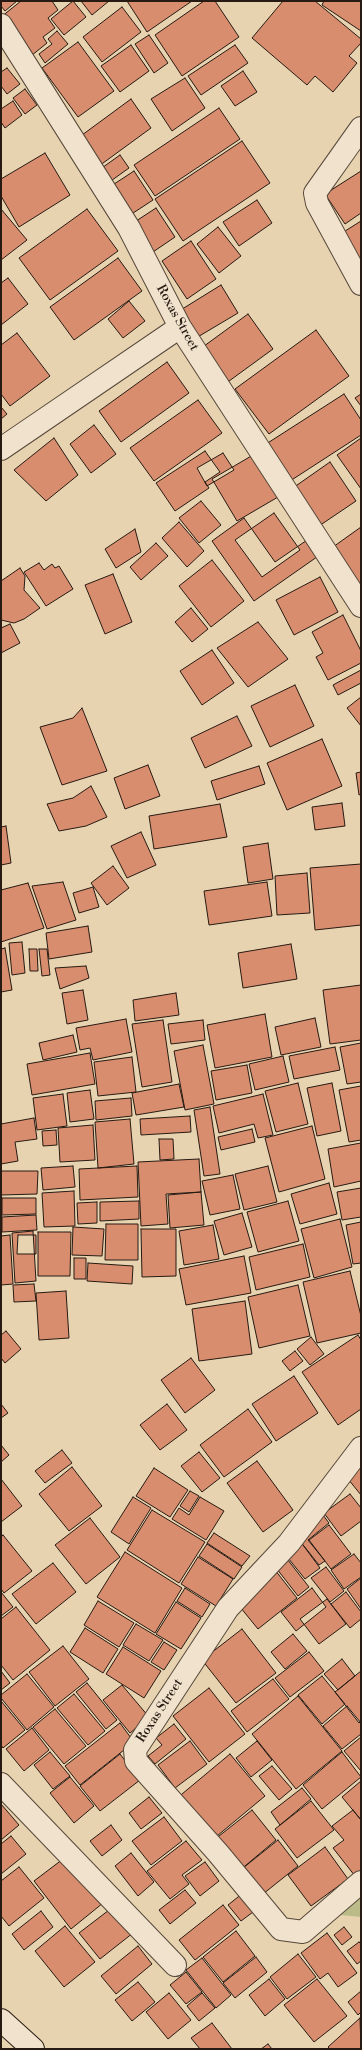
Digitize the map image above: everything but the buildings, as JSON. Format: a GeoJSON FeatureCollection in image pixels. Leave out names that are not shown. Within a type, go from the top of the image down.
{"type":"FeatureCollection","features":[{"type":"Feature","properties":{"kind":"street","name":"Roxas Street"},"geometry":{"type":"LineString","coordinates":[[1,25],[129,228],[180,327],[361,606]]}},
{"type":"Feature","properties":{"kind":"street"},"geometry":{"type":"LineString","coordinates":[[361,128],[315,193],[317,204],[361,284]]}},
{"type":"Feature","properties":{"kind":"street"},"geometry":{"type":"LineString","coordinates":[[1,449],[180,327]]}},
{"type":"Feature","properties":{"kind":"street","name":"Roxas Street"},"geometry":{"type":"LineString","coordinates":[[361,1448],[289,1543],[228,1608],[135,1750],[136,1760],[218,1853],[281,1929],[303,1932],[361,1882]]}},
{"type":"Feature","properties":{"kind":"street"},"geometry":{"type":"LineString","coordinates":[[1,1784],[175,1965]]}},
{"type":"Feature","properties":{"kind":"street"},"geometry":{"type":"LineString","coordinates":[[1,2020],[33,2049]]}},
{"type":"Feature","properties":{"kind":"green space"},"geometry":{"type":"Polygon","coordinates":[[[361,1880],[361,1917],[341,1915],[341,1896],[361,1880]]]}}]}
